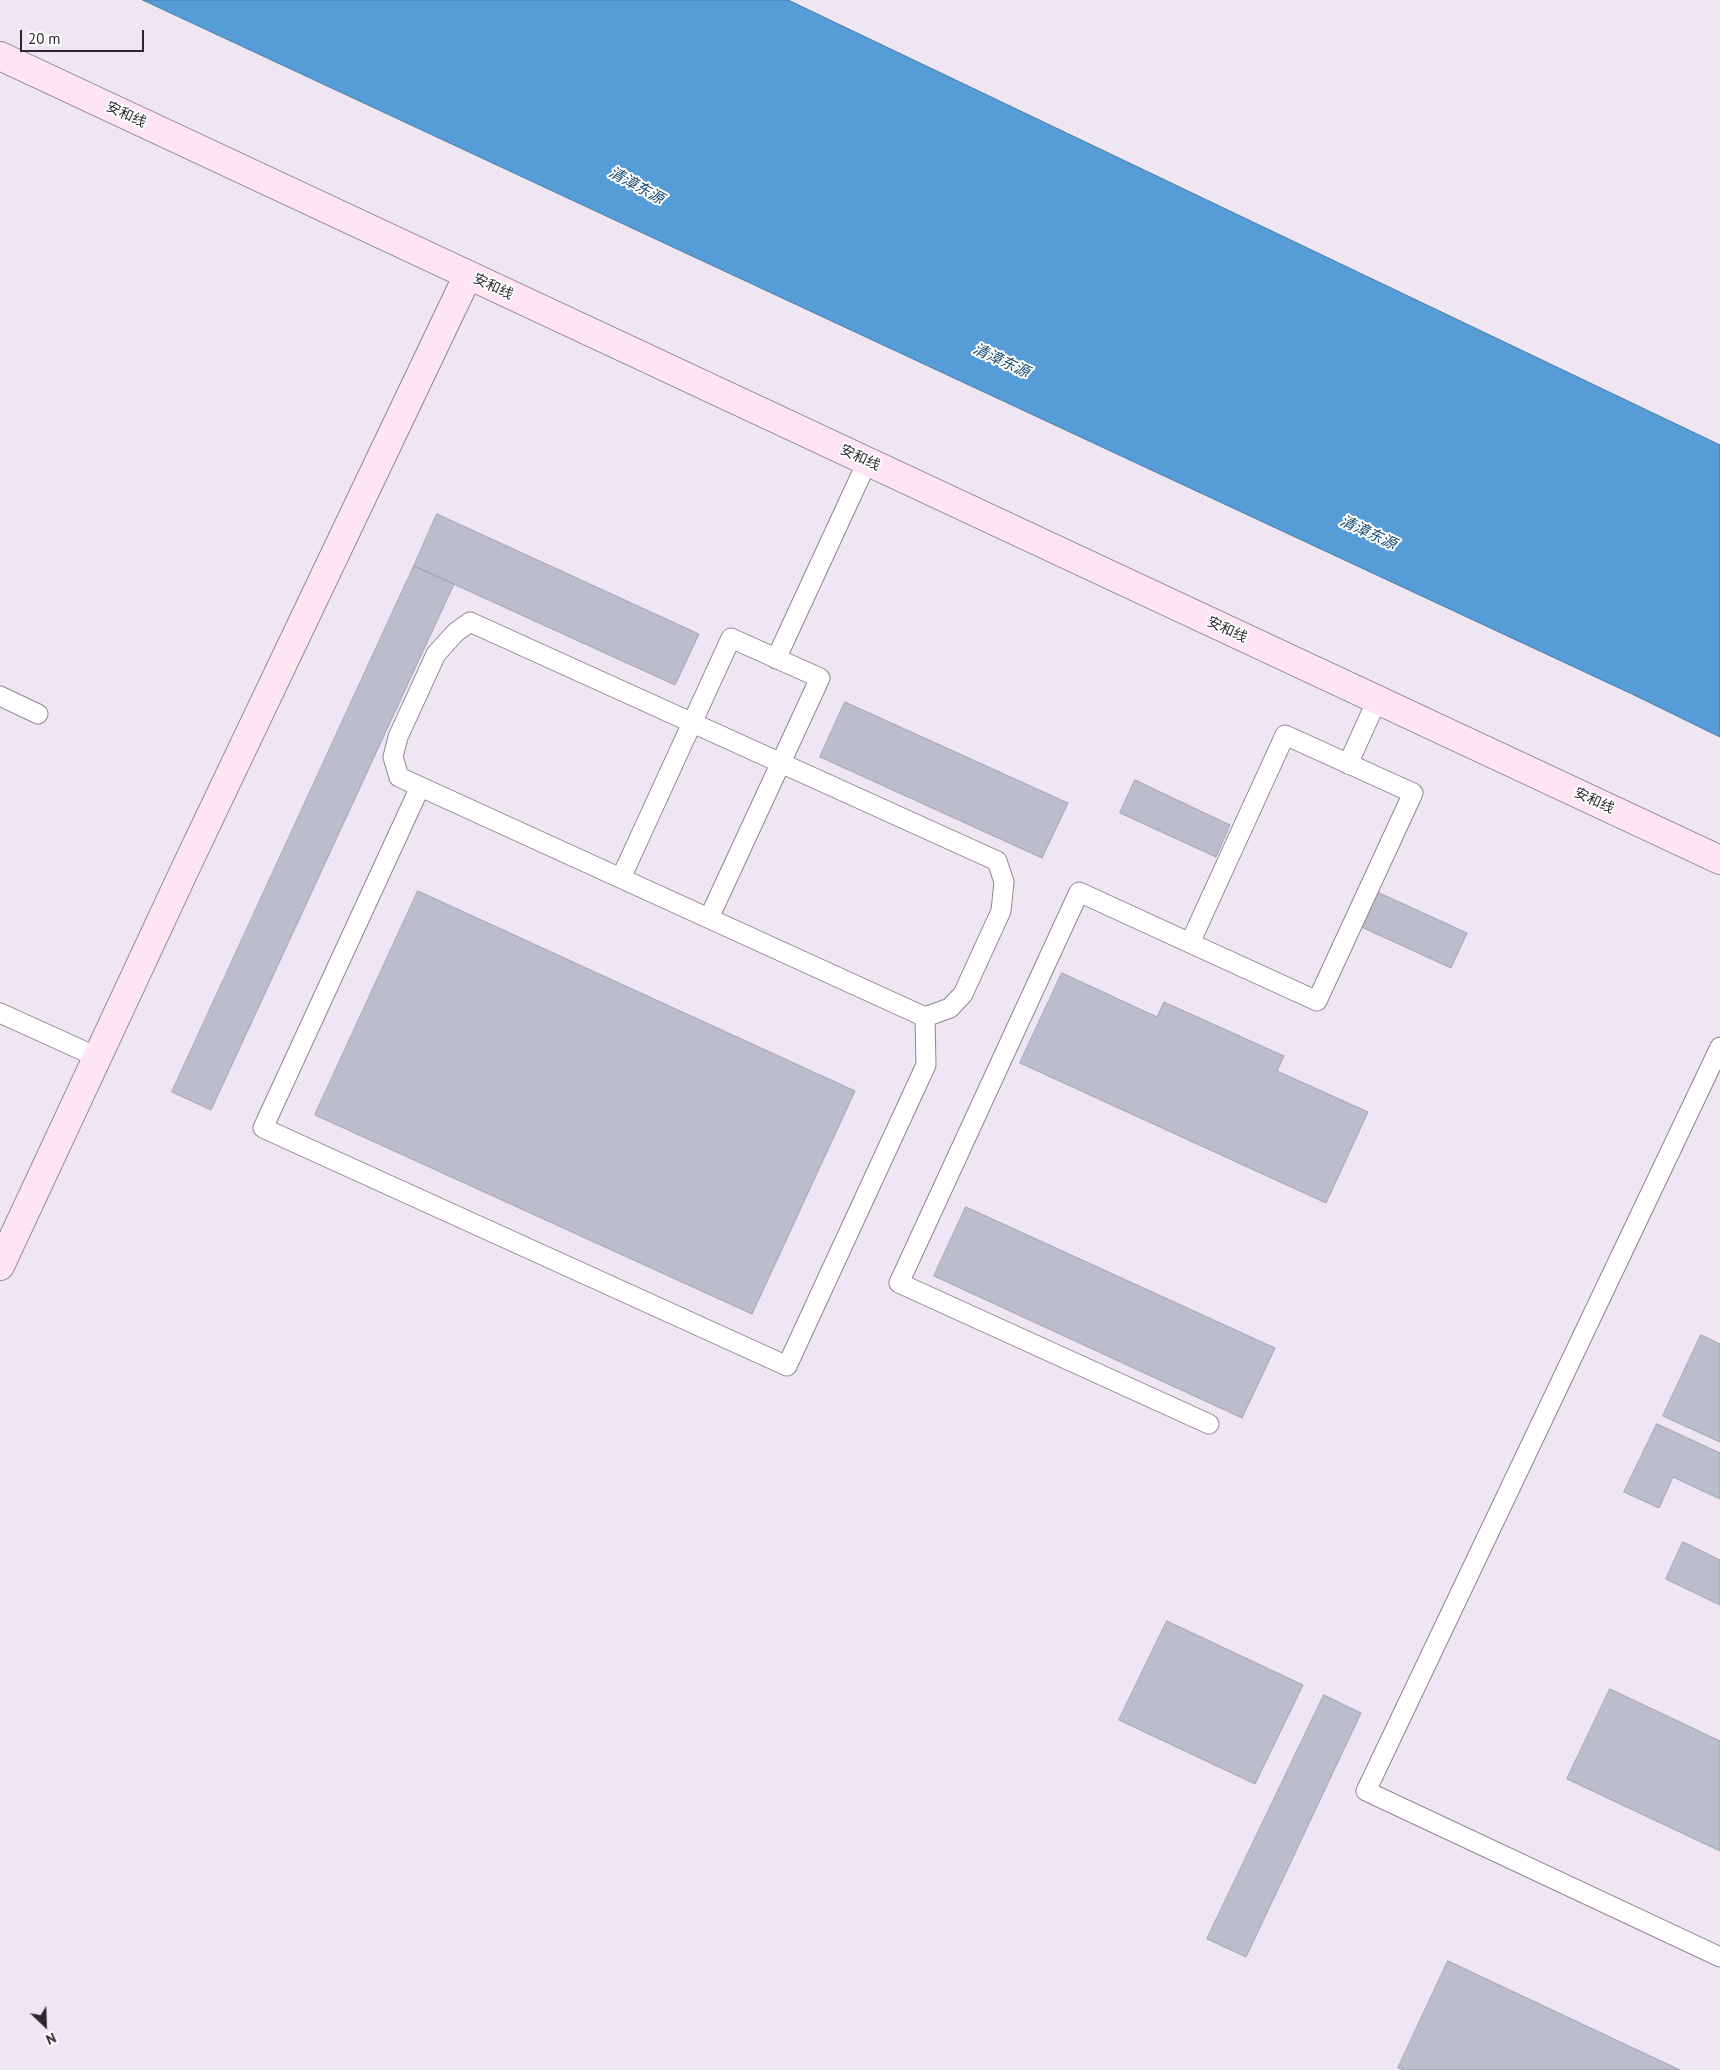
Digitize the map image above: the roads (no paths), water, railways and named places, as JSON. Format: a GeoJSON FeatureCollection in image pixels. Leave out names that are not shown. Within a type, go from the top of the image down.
{"type":"FeatureCollection","features":[{"type":"Feature","properties":{"kind":"main road","name":"安和线"},"geometry":{"type":"LineString","coordinates":[[0,56],[1720,860]]}},
{"type":"Feature","properties":{"kind":"main road"},"geometry":{"type":"LineString","coordinates":[[0,1266],[97,1057],[468,275]]}},
{"type":"Feature","properties":{"kind":"lane"},"geometry":{"type":"LineString","coordinates":[[776,658],[867,462]]}},
{"type":"Feature","properties":{"kind":"lane"},"geometry":{"type":"LineString","coordinates":[[470,622],[692,723],[997,861],[1004,882],[1001,911],[963,994],[950,1008],[925,1017],[399,777],[393,757],[398,737],[436,654],[456,632],[470,622]]}},
{"type":"Feature","properties":{"kind":"lane"},"geometry":{"type":"LineString","coordinates":[[621,878],[731,638],[820,678],[709,918]]}},
{"type":"Feature","properties":{"kind":"lane"},"geometry":{"type":"LineString","coordinates":[[0,696],[38,714]]}},
{"type":"Feature","properties":{"kind":"lane"},"geometry":{"type":"LineString","coordinates":[[1348,764],[1377,700]]}},
{"type":"Feature","properties":{"kind":"lane"},"geometry":{"type":"LineString","coordinates":[[1190,943],[1285,735],[1413,794],[1317,1001],[1190,943],[1079,892],[899,1283],[1209,1424]]}},
{"type":"Feature","properties":{"kind":"lane"},"geometry":{"type":"LineString","coordinates":[[420,787],[263,1128],[787,1366],[926,1065],[925,1017]]}},
{"type":"Feature","properties":{"kind":"lane"},"geometry":{"type":"LineString","coordinates":[[0,1013],[97,1057]]}},
{"type":"Feature","properties":{"kind":"lane"},"geometry":{"type":"LineString","coordinates":[[1720,1047],[1366,1791],[1720,1957]]}},
{"type":"Feature","properties":{"kind":"water","name":"清漳东源"},"geometry":{"type":"Polygon","coordinates":[[[143,0],[788,0],[1720,445],[1720,737],[1632,694],[143,0]]]}}]}
